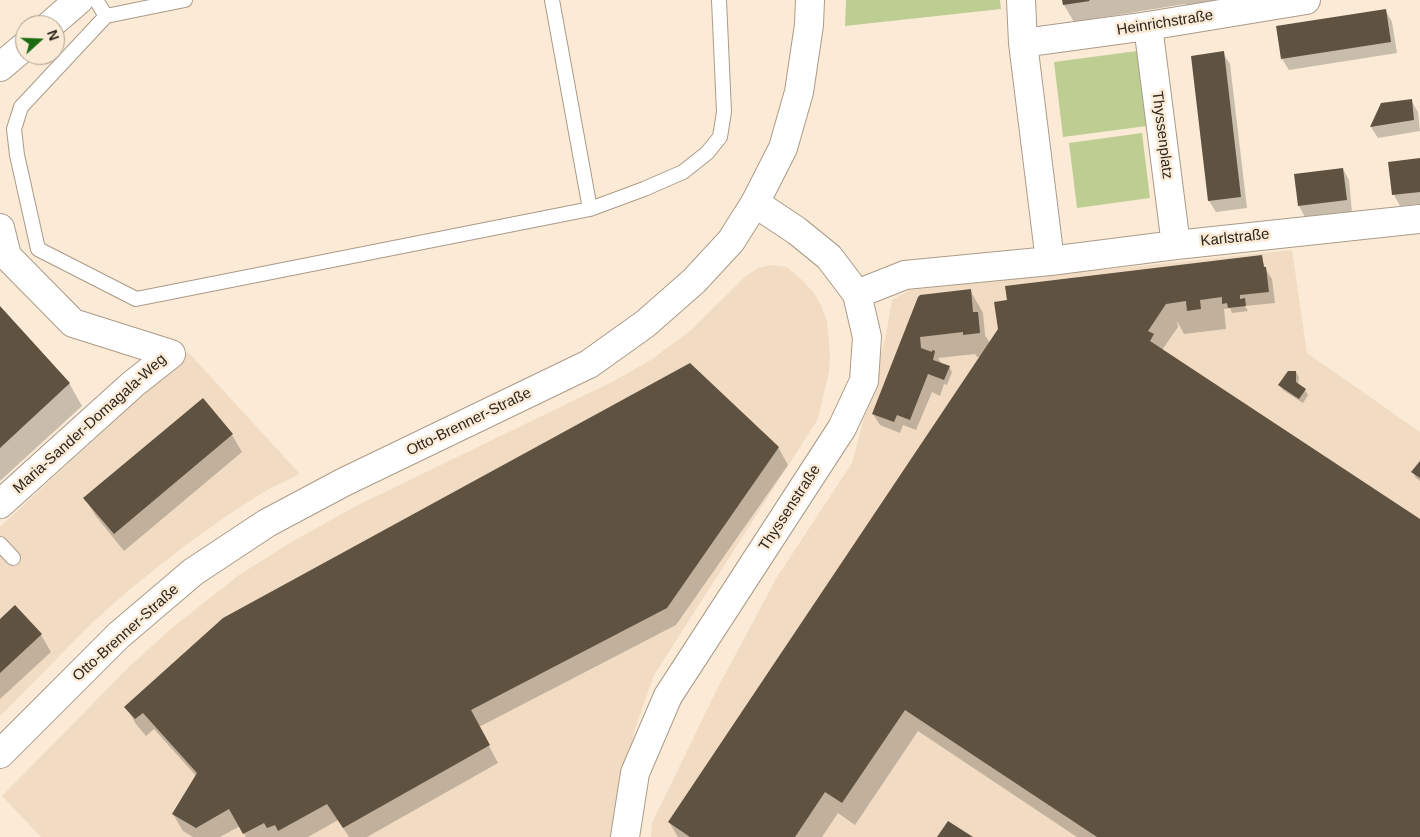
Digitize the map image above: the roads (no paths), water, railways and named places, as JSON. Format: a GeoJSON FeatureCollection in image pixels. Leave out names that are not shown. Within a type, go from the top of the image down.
{"type":"FeatureCollection","features":[{"type":"Feature","properties":{"kind":"street"},"geometry":{"type":"LineString","coordinates":[[62,15],[79,0]]}},
{"type":"Feature","properties":{"kind":"street","name":"Otto-Brenner-Straße"},"geometry":{"type":"LineString","coordinates":[[0,754],[119,635],[193,572],[267,523],[344,482],[589,364],[645,324],[694,281],[731,241],[755,203],[783,148],[799,92],[810,25],[810,0]]}},
{"type":"Feature","properties":{"kind":"street"},"geometry":{"type":"LineString","coordinates":[[1021,0],[1023,43],[1050,261]]}},
{"type":"Feature","properties":{"kind":"street","name":"Heinrichstraße"},"geometry":{"type":"LineString","coordinates":[[1023,43],[1148,26],[1306,0]]}},
{"type":"Feature","properties":{"kind":"street","name":"Thyssenplatz"},"geometry":{"type":"LineString","coordinates":[[1148,26],[1176,245]]}},
{"type":"Feature","properties":{"kind":"street"},"geometry":{"type":"LineString","coordinates":[[0,67],[15,54]]}},
{"type":"Feature","properties":{"kind":"street","name":"Thyssenstraße"},"geometry":{"type":"LineString","coordinates":[[625,837],[635,773],[668,696],[842,428],[864,380],[866,337],[857,294],[829,257],[755,203]]}},
{"type":"Feature","properties":{"kind":"street","name":"Karlstraße"},"geometry":{"type":"LineString","coordinates":[[857,294],[905,275],[1050,261],[1176,245],[1420,219]]}},
{"type":"Feature","properties":{"kind":"street","name":"Maria-Sander-Domagala-Weg"},"geometry":{"type":"LineString","coordinates":[[0,228],[7,256],[73,323],[176,356],[133,384],[0,504]]}},
{"type":"Feature","properties":{"kind":"lane"},"geometry":{"type":"LineString","coordinates":[[96,0],[106,16]]}},
{"type":"Feature","properties":{"kind":"lane"},"geometry":{"type":"LineString","coordinates":[[185,0],[106,16],[21,107],[14,129],[17,155],[38,249],[136,298],[590,209],[683,172],[707,153],[720,136],[724,112],[719,0]]}},
{"type":"Feature","properties":{"kind":"lane"},"geometry":{"type":"LineString","coordinates":[[552,0],[590,209]]}},
{"type":"Feature","properties":{"kind":"lane"},"geometry":{"type":"LineString","coordinates":[[0,544],[13,558]]}}]}
